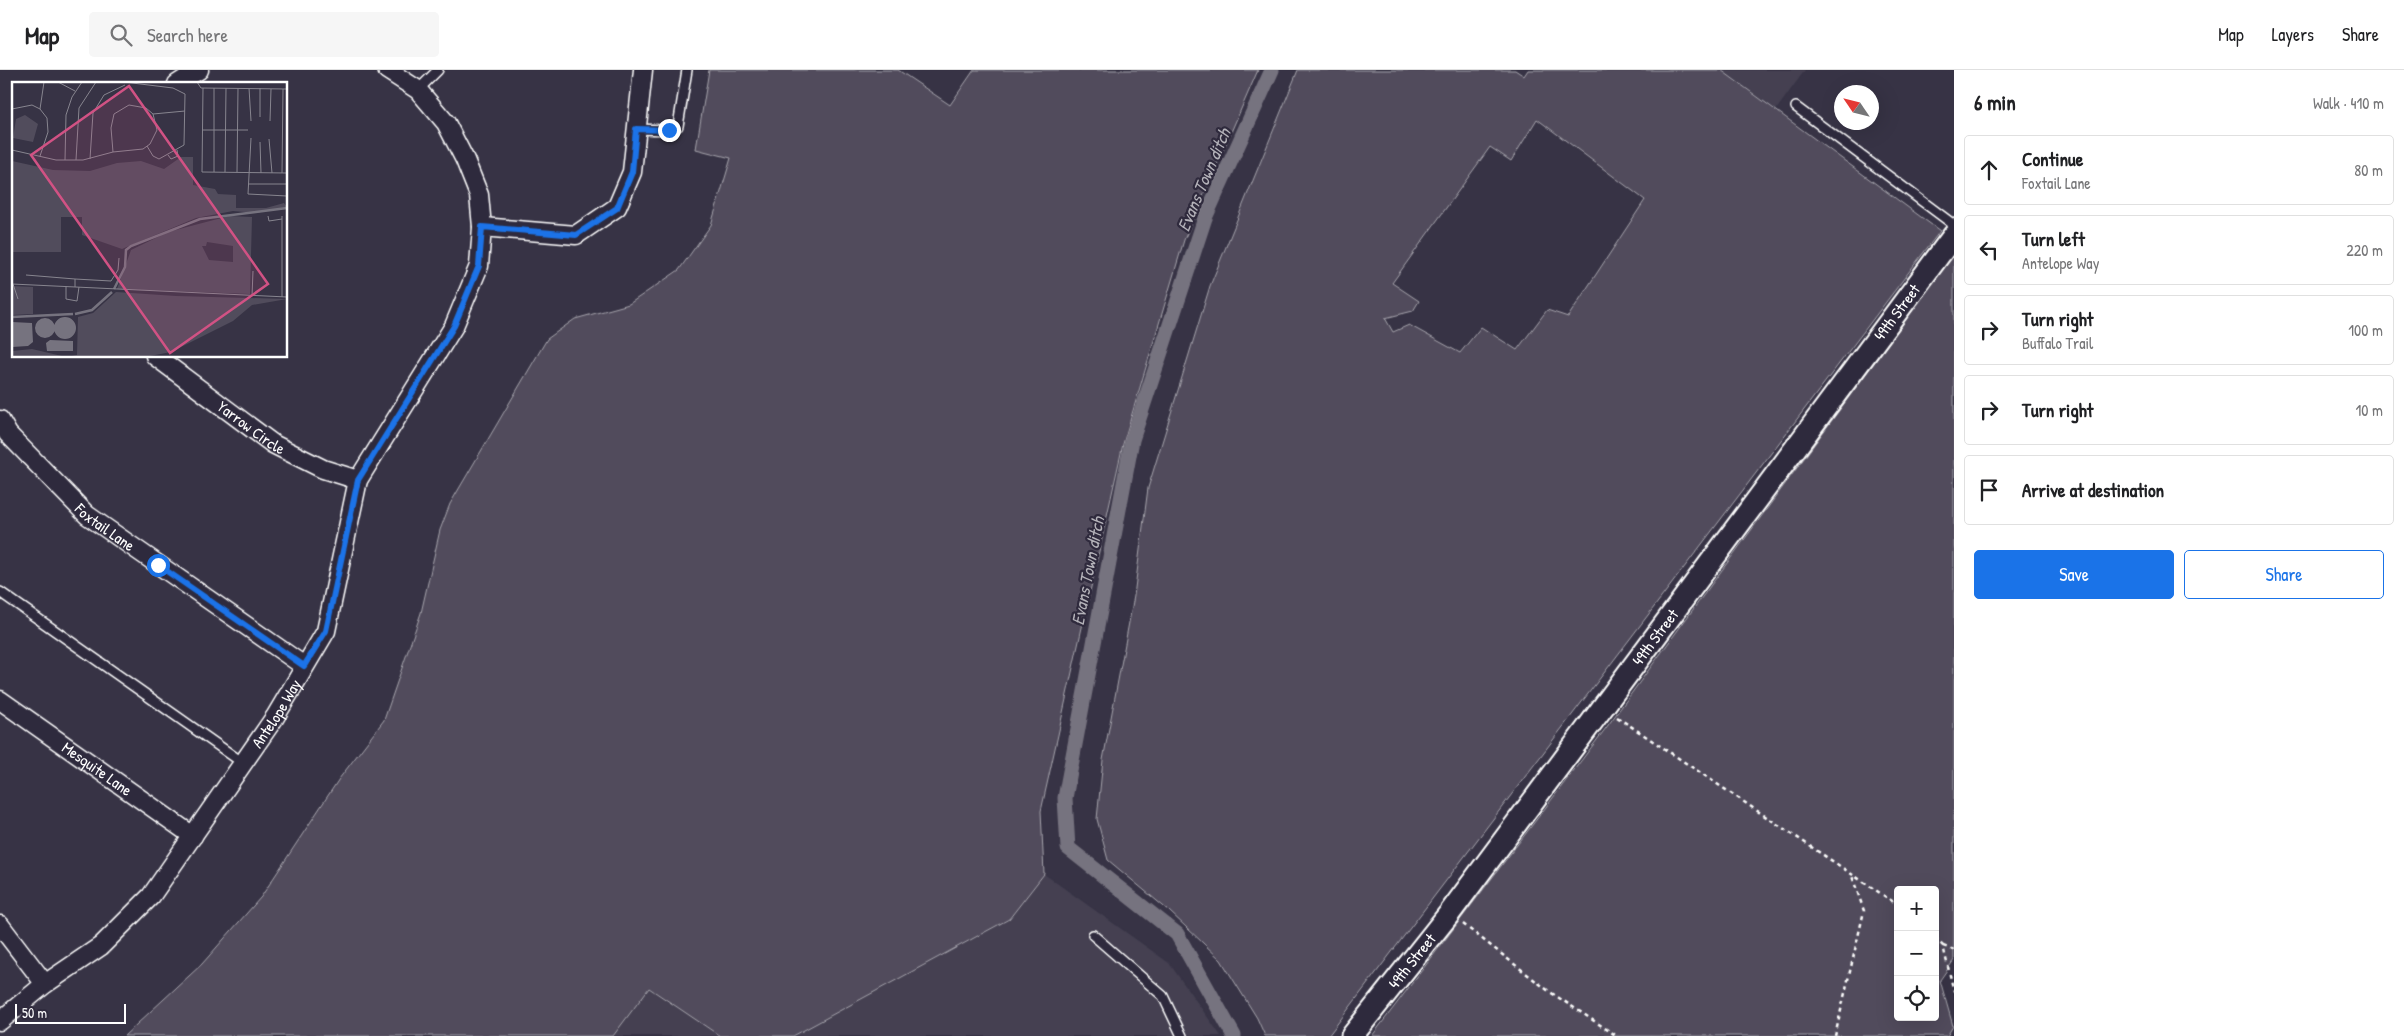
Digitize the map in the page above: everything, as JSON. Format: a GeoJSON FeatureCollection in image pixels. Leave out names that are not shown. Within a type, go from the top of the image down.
{"type":"FeatureCollection","features":[{"type":"Feature","properties":{"kind":"street"},"geometry":{"type":"LineString","coordinates":[[180,82],[199,70]]}},
{"type":"Feature","properties":{"kind":"street"},"geometry":{"type":"LineString","coordinates":[[387,70],[418,90],[446,124],[465,160],[479,195],[482,227],[576,235],[617,208],[632,172],[643,70]]}},
{"type":"Feature","properties":{"kind":"street","name":"Antelope Way"},"geometry":{"type":"LineString","coordinates":[[0,1021],[45,984],[101,946],[151,896],[275,716],[326,631],[358,480],[454,326],[479,266],[482,227]]}},
{"type":"Feature","properties":{"kind":"street","name":"49th Street"},"geometry":{"type":"LineString","coordinates":[[1352,1036],[1449,914],[1954,235]]}},
{"type":"Feature","properties":{"kind":"street","name":"Yarrow Circle"},"geometry":{"type":"LineString","coordinates":[[157,358],[274,444],[323,469],[358,480]]}},
{"type":"Feature","properties":{"kind":"street","name":"Foxtail Lane"},"geometry":{"type":"LineString","coordinates":[[0,420],[8,434],[87,515],[304,666]]}},
{"type":"Feature","properties":{"kind":"street","name":"Mesquite Lane"},"geometry":{"type":"LineString","coordinates":[[0,700],[193,836]]}},
{"type":"Feature","properties":{"kind":"street"},"geometry":{"type":"LineString","coordinates":[[0,925],[16,950],[45,984]]}},
{"type":"Feature","properties":{"kind":"lane"},"geometry":{"type":"LineString","coordinates":[[418,90],[438,70]]}},
{"type":"Feature","properties":{"kind":"lane"},"geometry":{"type":"LineString","coordinates":[[636,129],[669,130],[678,126],[687,70]]}},
{"type":"Feature","properties":{"kind":"lane"},"geometry":{"type":"LineString","coordinates":[[1796,107],[1954,225]]}},
{"type":"Feature","properties":{"kind":"lane"},"geometry":{"type":"LineString","coordinates":[[0,592],[244,763]]}},
{"type":"Feature","properties":{"kind":"lane"},"geometry":{"type":"LineString","coordinates":[[1093,935],[1163,996],[1182,1036]]}},
{"type":"Feature","properties":{"kind":"path"},"geometry":{"type":"LineString","coordinates":[[1603,707],[1894,903]]}},
{"type":"Feature","properties":{"kind":"path"},"geometry":{"type":"LineString","coordinates":[[1835,1036],[1864,911],[1852,874]]}},
{"type":"Feature","properties":{"kind":"path"},"geometry":{"type":"LineString","coordinates":[[1449,914],[1550,992],[1618,1036]]}},
{"type":"Feature","properties":{"kind":"path"},"geometry":{"type":"LineString","coordinates":[[1939,942],[1943,946],[1954,950]]}},
{"type":"Feature","properties":{"kind":"path"},"geometry":{"type":"LineString","coordinates":[[1943,946],[1954,992]]}},
{"type":"Feature","properties":{"kind":"shaded area"},"geometry":{"type":"Polygon","coordinates":[[[709,70],[898,70],[950,105],[974,70],[1258,70],[1184,240],[1123,444],[1041,811],[1044,874],[1009,919],[793,1036],[720,1036],[649,988],[613,1036],[124,1036],[202,964],[261,897],[339,779],[384,720],[421,613],[440,530],[450,504],[547,339],[575,319],[629,304],[679,270],[711,225],[731,158],[696,149],[709,70]]]}},
{"type":"Feature","properties":{"kind":"shaded area"},"geometry":{"type":"Polygon","coordinates":[[[1298,70],[1515,70],[1524,76],[1528,70],[1721,70],[1940,231],[1328,1036],[1265,1036],[1257,1018],[1221,960],[1169,911],[1108,860],[1097,819],[1103,760],[1134,596],[1148,488],[1210,286],[1298,70]],[[1537,119],[1511,161],[1490,147],[1392,283],[1419,301],[1413,311],[1385,318],[1393,332],[1409,325],[1460,353],[1481,327],[1517,350],[1547,310],[1568,317],[1645,200],[1537,119]]]}},
{"type":"Feature","properties":{"kind":"shaded area"},"geometry":{"type":"Polygon","coordinates":[[[1721,70],[1805,70],[1776,110],[1721,70]]]}},
{"type":"Feature","properties":{"kind":"shaded area"},"geometry":{"type":"Polygon","coordinates":[[[1954,254],[1954,960],[1940,980],[1953,1026],[1947,1036],[1372,1036],[1606,728],[1954,254]]]}},
{"type":"Feature","properties":{"kind":"shaded area"},"geometry":{"type":"Polygon","coordinates":[[[1044,874],[1169,963],[1221,1036],[793,1036],[1009,919],[1044,874]]]}},
{"type":"Feature","properties":{"kind":"shaded area"},"geometry":{"type":"Polygon","coordinates":[[[648,988],[720,1036],[613,1036],[648,988]]]}},
{"type":"Feature","properties":{"kind":"waterway","name":"Evans Town ditch"},"geometry":{"type":"LineString","coordinates":[[1234,1036],[1177,934],[1068,848],[1065,798],[1132,440],[1205,218],[1272,70]]}},
{"type":"Feature","properties":{"kind":"route"},"geometry":{"type":"LineString","coordinates":[[158,565],[304,666],[326,631],[358,480],[454,326],[479,266],[482,227],[576,235],[617,208],[632,172],[636,129],[669,130]]}}]}
